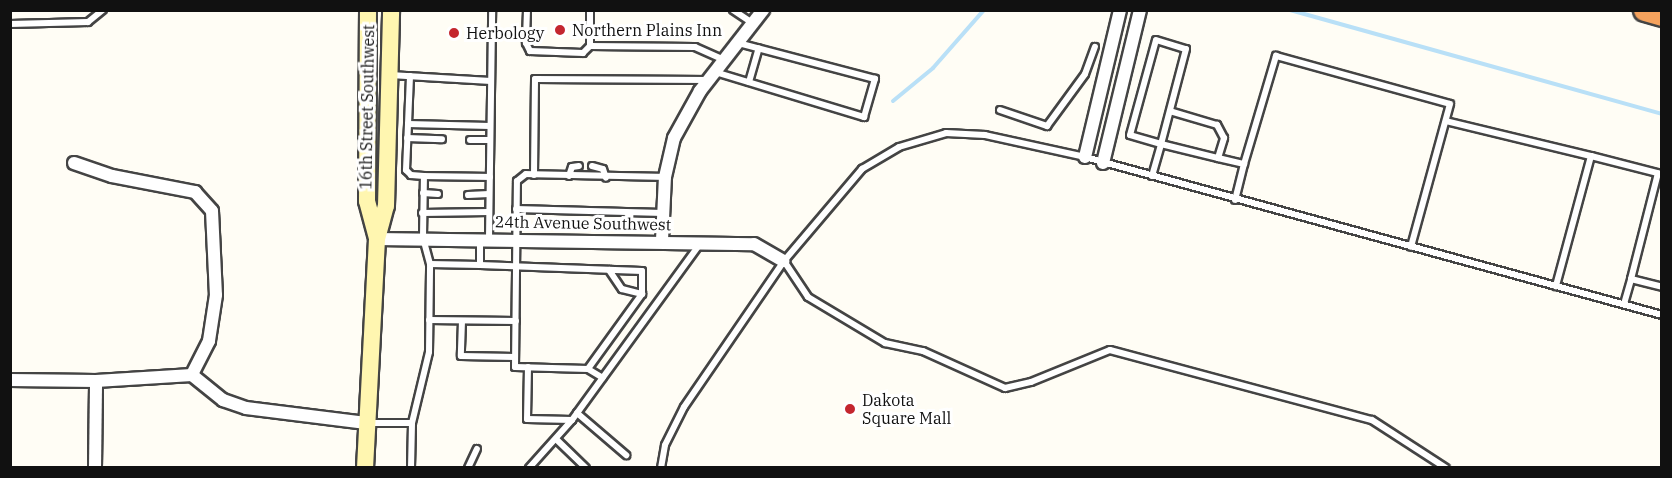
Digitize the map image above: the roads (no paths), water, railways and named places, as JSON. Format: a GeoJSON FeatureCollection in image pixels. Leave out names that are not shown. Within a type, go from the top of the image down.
{"type":"FeatureCollection","features":[{"type":"Feature","properties":{"kind":"highway"},"geometry":{"type":"LineString","coordinates":[[1645,10],[1662,15]]}},
{"type":"Feature","properties":{"kind":"main road","name":"16th Street Southwest"},"geometry":{"type":"LineString","coordinates":[[368,10],[367,201],[377,239]]}},
{"type":"Feature","properties":{"kind":"main road","name":"16th Street Southwest"},"geometry":{"type":"LineString","coordinates":[[365,468],[377,239],[386,206],[391,10]]}},
{"type":"Feature","properties":{"kind":"street"},"geometry":{"type":"LineString","coordinates":[[662,240],[665,177],[674,138],[712,76],[763,10]]}},
{"type":"Feature","properties":{"kind":"street"},"geometry":{"type":"LineString","coordinates":[[1085,158],[1120,10]]}},
{"type":"Feature","properties":{"kind":"street"},"geometry":{"type":"LineString","coordinates":[[1103,163],[1140,10]]}},
{"type":"Feature","properties":{"kind":"street"},"geometry":{"type":"LineString","coordinates":[[74,163],[112,176],[195,192],[212,211],[216,295],[209,341],[192,375]]}},
{"type":"Feature","properties":{"kind":"street","name":"24th Avenue Southwest"},"geometry":{"type":"LineString","coordinates":[[377,239],[516,238],[754,244],[784,261]]}},
{"type":"Feature","properties":{"kind":"street"},"geometry":{"type":"LineString","coordinates":[[10,380],[96,381],[192,375],[223,400],[246,408],[366,423]]}},
{"type":"Feature","properties":{"kind":"street"},"geometry":{"type":"LineString","coordinates":[[94,468],[96,381]]}},
{"type":"Feature","properties":{"kind":"lane"},"geometry":{"type":"LineString","coordinates":[[10,24],[88,22],[104,10]]}},
{"type":"Feature","properties":{"kind":"lane"},"geometry":{"type":"LineString","coordinates":[[480,265],[489,212],[492,10]]}},
{"type":"Feature","properties":{"kind":"lane"},"geometry":{"type":"LineString","coordinates":[[527,10],[526,43],[530,51],[583,53],[590,46],[590,10]]}},
{"type":"Feature","properties":{"kind":"lane"},"geometry":{"type":"LineString","coordinates":[[734,10],[753,24]]}},
{"type":"Feature","properties":{"kind":"lane"},"geometry":{"type":"LineString","coordinates":[[1152,176],[1161,144],[1170,111],[1186,49],[1156,40],[1130,135],[1161,144],[1244,164]]}},
{"type":"Feature","properties":{"kind":"lane"},"geometry":{"type":"LineString","coordinates":[[534,174],[535,79],[712,76],[749,82],[864,117],[875,79],[738,43]]}},
{"type":"Feature","properties":{"kind":"lane"},"geometry":{"type":"LineString","coordinates":[[590,46],[695,47],[724,60]]}},
{"type":"Feature","properties":{"kind":"lane"},"geometry":{"type":"LineString","coordinates":[[1000,110],[1047,126],[1085,74],[1095,47]]}},
{"type":"Feature","properties":{"kind":"lane"},"geometry":{"type":"LineString","coordinates":[[749,82],[759,48]]}},
{"type":"Feature","properties":{"kind":"lane"},"geometry":{"type":"LineString","coordinates":[[1235,200],[1276,56],[1450,104],[1411,247]]}},
{"type":"Feature","properties":{"kind":"lane"},"geometry":{"type":"LineString","coordinates":[[390,75],[491,81]]}},
{"type":"Feature","properties":{"kind":"lane"},"geometry":{"type":"LineString","coordinates":[[410,76],[406,170],[411,175],[490,177]]}},
{"type":"Feature","properties":{"kind":"lane"},"geometry":{"type":"LineString","coordinates":[[1170,111],[1217,125],[1224,138],[1218,158]]}},
{"type":"Feature","properties":{"kind":"lane"},"geometry":{"type":"LineString","coordinates":[[1446,122],[1660,173],[1624,304]]}},
{"type":"Feature","properties":{"kind":"lane"},"geometry":{"type":"LineString","coordinates":[[408,124],[490,126]]}},
{"type":"Feature","properties":{"kind":"lane"},"geometry":{"type":"LineString","coordinates":[[662,468],[665,445],[684,407],[784,261],[862,169],[899,147],[946,133],[974,134],[1085,158],[1662,315]]}},
{"type":"Feature","properties":{"kind":"lane"},"geometry":{"type":"LineString","coordinates":[[407,138],[442,139]]}},
{"type":"Feature","properties":{"kind":"lane"},"geometry":{"type":"LineString","coordinates":[[470,140],[490,140]]}},
{"type":"Feature","properties":{"kind":"lane"},"geometry":{"type":"LineString","coordinates":[[1556,286],[1591,156]]}},
{"type":"Feature","properties":{"kind":"lane"},"geometry":{"type":"LineString","coordinates":[[568,176],[572,167],[579,166]]}},
{"type":"Feature","properties":{"kind":"lane"},"geometry":{"type":"LineString","coordinates":[[592,166],[603,169],[606,178]]}},
{"type":"Feature","properties":{"kind":"lane"},"geometry":{"type":"LineString","coordinates":[[603,378],[588,369],[515,367],[517,181],[526,174],[606,178],[665,177]]}},
{"type":"Feature","properties":{"kind":"lane"},"geometry":{"type":"LineString","coordinates":[[411,468],[412,423],[429,352],[430,264],[423,237],[424,176]]}},
{"type":"Feature","properties":{"kind":"lane"},"geometry":{"type":"LineString","coordinates":[[423,193],[438,194]]}},
{"type":"Feature","properties":{"kind":"lane"},"geometry":{"type":"LineString","coordinates":[[468,195],[489,194]]}},
{"type":"Feature","properties":{"kind":"lane"},"geometry":{"type":"LineString","coordinates":[[516,209],[663,213]]}},
{"type":"Feature","properties":{"kind":"lane"},"geometry":{"type":"LineString","coordinates":[[422,213],[489,212]]}},
{"type":"Feature","properties":{"kind":"lane"},"geometry":{"type":"LineString","coordinates":[[529,468],[557,440],[701,242]]}},
{"type":"Feature","properties":{"kind":"lane"},"geometry":{"type":"LineString","coordinates":[[784,261],[808,297],[885,343],[944,359],[1005,388],[1031,382],[1110,350],[1372,420],[1446,468]]}},
{"type":"Feature","properties":{"kind":"lane"},"geometry":{"type":"LineString","coordinates":[[430,264],[642,271],[642,294],[588,369]]}},
{"type":"Feature","properties":{"kind":"lane"},"geometry":{"type":"LineString","coordinates":[[609,270],[622,289],[642,294]]}},
{"type":"Feature","properties":{"kind":"lane"},"geometry":{"type":"LineString","coordinates":[[1631,279],[1662,287]]}},
{"type":"Feature","properties":{"kind":"lane"},"geometry":{"type":"LineString","coordinates":[[429,320],[516,321]]}},
{"type":"Feature","properties":{"kind":"lane"},"geometry":{"type":"LineString","coordinates":[[462,321],[461,356],[516,357]]}},
{"type":"Feature","properties":{"kind":"lane"},"geometry":{"type":"LineString","coordinates":[[528,367],[527,419],[572,420]]}},
{"type":"Feature","properties":{"kind":"lane"},"geometry":{"type":"LineString","coordinates":[[577,413],[626,455]]}},
{"type":"Feature","properties":{"kind":"lane"},"geometry":{"type":"LineString","coordinates":[[366,423],[412,423]]}},
{"type":"Feature","properties":{"kind":"lane"},"geometry":{"type":"LineString","coordinates":[[557,440],[586,468]]}},
{"type":"Feature","properties":{"kind":"lane"},"geometry":{"type":"LineString","coordinates":[[468,468],[477,449]]}},
{"type":"Feature","properties":{"kind":"waterway"},"geometry":{"type":"LineString","coordinates":[[893,101],[933,68],[984,10]]}},
{"type":"Feature","properties":{"kind":"waterway"},"geometry":{"type":"LineString","coordinates":[[1290,10],[1662,114]]}},
{"type":"Feature","properties":{"kind":"place","name":"Northern Plains Inn"},"geometry":{"type":"Point","coordinates":[560,30]}},
{"type":"Feature","properties":{"kind":"place","name":"Herbology"},"geometry":{"type":"Point","coordinates":[454,33]}},
{"type":"Feature","properties":{"kind":"place","name":"Dakota Square Mall"},"geometry":{"type":"Point","coordinates":[850,409]}}]}
